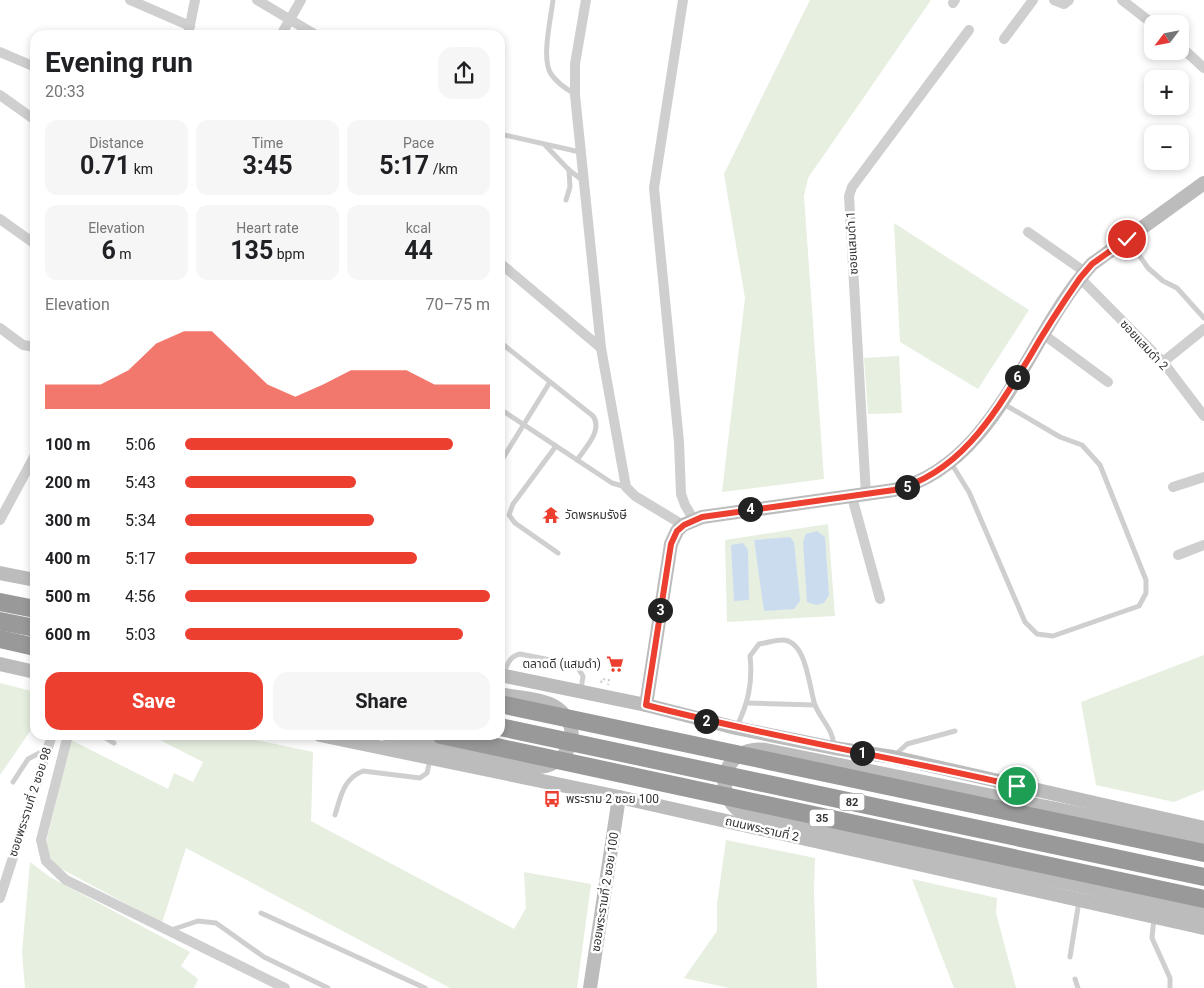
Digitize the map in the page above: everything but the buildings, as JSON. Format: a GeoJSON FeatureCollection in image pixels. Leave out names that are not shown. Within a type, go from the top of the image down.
{"type":"FeatureCollection","features":[{"type":"Feature","properties":{"kind":"highway"},"geometry":{"type":"LineString","coordinates":[[0,597],[30,604]]}},
{"type":"Feature","properties":{"kind":"highway"},"geometry":{"type":"LineString","coordinates":[[0,602],[30,608]]}},
{"type":"Feature","properties":{"kind":"highway"},"geometry":{"type":"LineString","coordinates":[[0,621],[30,627]]}},
{"type":"Feature","properties":{"kind":"highway"},"geometry":{"type":"LineString","coordinates":[[0,640],[30,646]]}},
{"type":"Feature","properties":{"kind":"highway","name":"82"},"geometry":{"type":"LineString","coordinates":[[505,705],[1204,855]]}},
{"type":"Feature","properties":{"kind":"highway"},"geometry":{"type":"LineString","coordinates":[[505,709],[1204,855]]}},
{"type":"Feature","properties":{"kind":"highway","name":"82"},"geometry":{"type":"LineString","coordinates":[[505,728],[1204,877]]}},
{"type":"Feature","properties":{"kind":"highway","name":"ถนนพระรามที่ 2"},"geometry":{"type":"LineString","coordinates":[[464,740],[1204,899]]}},
{"type":"Feature","properties":{"kind":"main road"},"geometry":{"type":"LineString","coordinates":[[646,705],[667,559],[677,531],[689,522],[727,512],[859,496],[911,486],[951,462],[980,433],[1002,402],[1043,334],[1082,275],[1127,239],[1204,183]]}},
{"type":"Feature","properties":{"kind":"main road"},"geometry":{"type":"LineString","coordinates":[[0,573],[30,579]]}},
{"type":"Feature","properties":{"kind":"main road"},"geometry":{"type":"LineString","coordinates":[[0,664],[30,670]]}},
{"type":"Feature","properties":{"kind":"main road"},"geometry":{"type":"LineString","coordinates":[[505,676],[646,705],[736,728],[834,748],[893,757],[1204,828]]}},
{"type":"Feature","properties":{"kind":"main road"},"geometry":{"type":"LineString","coordinates":[[410,740],[532,766],[550,766],[559,761],[566,753],[571,739],[569,722],[563,714],[547,704],[505,695]]}},
{"type":"Feature","properties":{"kind":"main road","name":"ถนนพระรามที่ 2"},"geometry":{"type":"LineString","coordinates":[[343,740],[619,797],[1204,928]]}},
{"type":"Feature","properties":{"kind":"main road"},"geometry":{"type":"LineString","coordinates":[[1204,839],[1006,797],[758,749],[740,754],[732,761],[724,781],[729,800],[735,808],[749,816],[1021,873],[1204,915]]}},
{"type":"Feature","properties":{"kind":"main road","name":"ซอยพระรามที่ 2 ซอย 100"},"geometry":{"type":"LineString","coordinates":[[590,988],[619,797]]}},
{"type":"Feature","properties":{"kind":"street"},"geometry":{"type":"LineString","coordinates":[[130,0],[189,30],[195,0]]}},
{"type":"Feature","properties":{"kind":"street"},"geometry":{"type":"LineString","coordinates":[[257,0],[308,30]]}},
{"type":"Feature","properties":{"kind":"street"},"geometry":{"type":"LineString","coordinates":[[284,30],[301,0]]}},
{"type":"Feature","properties":{"kind":"street"},"geometry":{"type":"LineString","coordinates":[[586,0],[575,64],[575,95],[601,348],[616,443],[626,487],[635,496],[689,522]]}},
{"type":"Feature","properties":{"kind":"street"},"geometry":{"type":"LineString","coordinates":[[683,0],[654,188],[679,442],[682,494],[689,522]]}},
{"type":"Feature","properties":{"kind":"street"},"geometry":{"type":"LineString","coordinates":[[1004,39],[1033,0]]}},
{"type":"Feature","properties":{"kind":"street"},"geometry":{"type":"LineString","coordinates":[[1054,0],[1064,4],[1069,0]]}},
{"type":"Feature","properties":{"kind":"street"},"geometry":{"type":"LineString","coordinates":[[1122,0],[1144,17]]}},
{"type":"Feature","properties":{"kind":"street","name":"ซอยแสมดำ 1"},"geometry":{"type":"LineString","coordinates":[[880,599],[859,496],[849,196],[852,187],[969,30]]}},
{"type":"Feature","properties":{"kind":"street"},"geometry":{"type":"LineString","coordinates":[[0,52],[30,65]]}},
{"type":"Feature","properties":{"kind":"street"},"geometry":{"type":"LineString","coordinates":[[1189,54],[1204,68]]}},
{"type":"Feature","properties":{"kind":"street"},"geometry":{"type":"LineString","coordinates":[[0,95],[30,116]]}},
{"type":"Feature","properties":{"kind":"street"},"geometry":{"type":"LineString","coordinates":[[0,219],[30,240]]}},
{"type":"Feature","properties":{"kind":"street","name":"ซอยแสมดำ 2"},"geometry":{"type":"LineString","coordinates":[[1028,232],[1082,275],[1163,362],[1204,416]]}},
{"type":"Feature","properties":{"kind":"street"},"geometry":{"type":"LineString","coordinates":[[505,267],[601,348]]}},
{"type":"Feature","properties":{"kind":"street"},"geometry":{"type":"LineString","coordinates":[[0,328],[24,345],[30,346]]}},
{"type":"Feature","properties":{"kind":"street"},"geometry":{"type":"LineString","coordinates":[[1163,362],[1204,329]]}},
{"type":"Feature","properties":{"kind":"street"},"geometry":{"type":"LineString","coordinates":[[1043,334],[1108,382]]}},
{"type":"Feature","properties":{"kind":"street"},"geometry":{"type":"LineString","coordinates":[[0,520],[30,464]]}},
{"type":"Feature","properties":{"kind":"street"},"geometry":{"type":"LineString","coordinates":[[1173,486],[1204,476]]}},
{"type":"Feature","properties":{"kind":"street"},"geometry":{"type":"LineString","coordinates":[[1178,555],[1204,546]]}},
{"type":"Feature","properties":{"kind":"street","name":"ซอยพระรามที่ 2 ซอย 98"},"geometry":{"type":"LineString","coordinates":[[0,898],[51,740]]}},
{"type":"Feature","properties":{"kind":"street"},"geometry":{"type":"LineString","coordinates":[[67,740],[41,840],[46,861],[66,880],[285,988]]}},
{"type":"Feature","properties":{"kind":"lane"},"geometry":{"type":"LineString","coordinates":[[553,0],[546,61],[555,79],[575,95]]}},
{"type":"Feature","properties":{"kind":"lane"},"geometry":{"type":"LineString","coordinates":[[505,135],[580,152]]}},
{"type":"Feature","properties":{"kind":"lane"},"geometry":{"type":"LineString","coordinates":[[545,145],[569,170],[583,180]]}},
{"type":"Feature","properties":{"kind":"lane"},"geometry":{"type":"LineString","coordinates":[[566,200],[570,187],[569,170]]}},
{"type":"Feature","properties":{"kind":"lane"},"geometry":{"type":"LineString","coordinates":[[1127,239],[1148,268],[1163,281],[1177,288],[1204,318]]}},
{"type":"Feature","properties":{"kind":"lane"},"geometry":{"type":"LineString","coordinates":[[505,346],[593,416],[597,422],[597,429],[578,460]]}},
{"type":"Feature","properties":{"kind":"lane"},"geometry":{"type":"LineString","coordinates":[[505,456],[550,382]]}},
{"type":"Feature","properties":{"kind":"lane"},"geometry":{"type":"LineString","coordinates":[[951,462],[969,492],[1026,622],[1037,634],[1053,636],[1139,606],[1146,592],[1146,580],[1100,465],[1082,445],[1060,437],[1002,402]]}},
{"type":"Feature","properties":{"kind":"lane"},"geometry":{"type":"LineString","coordinates":[[505,412],[612,483],[626,487]]}},
{"type":"Feature","properties":{"kind":"lane"},"geometry":{"type":"LineString","coordinates":[[556,446],[513,504],[509,515],[515,523],[558,554]]}},
{"type":"Feature","properties":{"kind":"lane"},"geometry":{"type":"LineString","coordinates":[[736,728],[748,703],[752,672],[750,656],[760,644],[784,640],[794,644],[802,656],[809,674],[815,705],[834,736],[834,748]]}},
{"type":"Feature","properties":{"kind":"lane"},"geometry":{"type":"LineString","coordinates":[[505,669],[514,655],[520,654],[576,665],[582,676],[580,691]]}},
{"type":"Feature","properties":{"kind":"lane"},"geometry":{"type":"LineString","coordinates":[[748,703],[815,705]]}},
{"type":"Feature","properties":{"kind":"lane"},"geometry":{"type":"LineString","coordinates":[[893,757],[906,744],[955,731]]}},
{"type":"Feature","properties":{"kind":"lane"},"geometry":{"type":"LineString","coordinates":[[109,740],[114,743]]}},
{"type":"Feature","properties":{"kind":"lane"},"geometry":{"type":"LineString","coordinates":[[13,782],[28,759],[48,749]]}},
{"type":"Feature","properties":{"kind":"lane"},"geometry":{"type":"LineString","coordinates":[[336,815],[343,788],[355,774],[363,771],[420,778],[427,773],[430,759]]}},
{"type":"Feature","properties":{"kind":"lane"},"geometry":{"type":"LineString","coordinates":[[1070,957],[1079,901]]}},
{"type":"Feature","properties":{"kind":"lane"},"geometry":{"type":"LineString","coordinates":[[261,914],[425,988]]}},
{"type":"Feature","properties":{"kind":"lane"},"geometry":{"type":"LineString","coordinates":[[1154,917],[1152,938],[1170,978],[1170,988]]}},
{"type":"Feature","properties":{"kind":"lane"},"geometry":{"type":"LineString","coordinates":[[168,931],[198,921],[216,923],[264,957],[328,988]]}},
{"type":"Feature","properties":{"kind":"lane"},"geometry":{"type":"LineString","coordinates":[[1075,980],[1078,988]]}},
{"type":"Feature","properties":{"kind":"green space"},"geometry":{"type":"Polygon","coordinates":[[[810,0],[931,0],[808,178],[804,196],[824,479],[722,492],[745,298],[724,174],[810,0]]]}},
{"type":"Feature","properties":{"kind":"green space"},"geometry":{"type":"Polygon","coordinates":[[[894,223],[1029,310],[978,389],[900,342],[894,223]]]}},
{"type":"Feature","properties":{"kind":"green space"},"geometry":{"type":"Polygon","coordinates":[[[899,356],[902,413],[868,414],[864,358],[899,356]]]}},
{"type":"Feature","properties":{"kind":"green space"},"geometry":{"type":"Polygon","coordinates":[[[828,524],[835,616],[727,622],[725,540],[828,524]],[[772,539],[754,540],[765,611],[772,539]]]}},
{"type":"Feature","properties":{"kind":"green space"},"geometry":{"type":"Polygon","coordinates":[[[1204,655],[1204,790],[1174,802],[1096,785],[1081,702],[1204,655]]]}},
{"type":"Feature","properties":{"kind":"green space"},"geometry":{"type":"Polygon","coordinates":[[[0,683],[30,691],[30,731],[0,775],[0,683]]]}},
{"type":"Feature","properties":{"kind":"green space"},"geometry":{"type":"Polygon","coordinates":[[[71,740],[168,789],[174,773],[193,782],[203,762],[160,740],[256,740],[313,752],[311,821],[514,929],[526,908],[524,872],[591,884],[577,988],[450,988],[186,848],[162,923],[56,866],[49,855],[46,843],[71,740]]]}},
{"type":"Feature","properties":{"kind":"green space"},"geometry":{"type":"Polygon","coordinates":[[[726,840],[815,858],[814,891],[817,988],[729,988],[684,978],[717,931],[717,904],[726,840]]]}},
{"type":"Feature","properties":{"kind":"green space"},"geometry":{"type":"Polygon","coordinates":[[[30,862],[50,877],[190,952],[181,966],[198,979],[194,988],[25,988],[22,952],[30,862]]]}},
{"type":"Feature","properties":{"kind":"green space"},"geometry":{"type":"Polygon","coordinates":[[[912,879],[997,898],[996,913],[1016,988],[954,988],[912,879]]]}},
{"type":"Feature","properties":{"kind":"water"},"geometry":{"type":"Polygon","coordinates":[[[817,531],[825,537],[829,595],[824,603],[816,605],[807,602],[803,542],[806,534],[817,531]]]}},
{"type":"Feature","properties":{"kind":"water"},"geometry":{"type":"Polygon","coordinates":[[[790,537],[794,542],[800,601],[794,609],[764,611],[754,540],[790,537]]]}},
{"type":"Feature","properties":{"kind":"water"},"geometry":{"type":"Polygon","coordinates":[[[743,543],[748,550],[749,600],[734,601],[731,545],[743,543]]]}},
{"type":"Feature","properties":{"kind":"place","name":"วัดพรหมรังษี"},"geometry":{"type":"Point","coordinates":[551,515]}},
{"type":"Feature","properties":{"kind":"place","name":"ตลาดดี (แสมดำ)"},"geometry":{"type":"Point","coordinates":[615,664]}},
{"type":"Feature","properties":{"kind":"place","name":"พระราม 2 ซอย 100"},"geometry":{"type":"Point","coordinates":[552,799]}},
{"type":"Feature","properties":{"kind":"route"},"geometry":{"type":"LineString","coordinates":[[1017,786],[893,757],[834,748],[736,728],[646,705],[667,559],[677,531],[688,522],[702,517],[727,512],[852,498],[911,486],[936,473],[951,462],[980,433],[1002,402],[1054,315],[1080,278],[1092,264],[1127,239]]}}]}
